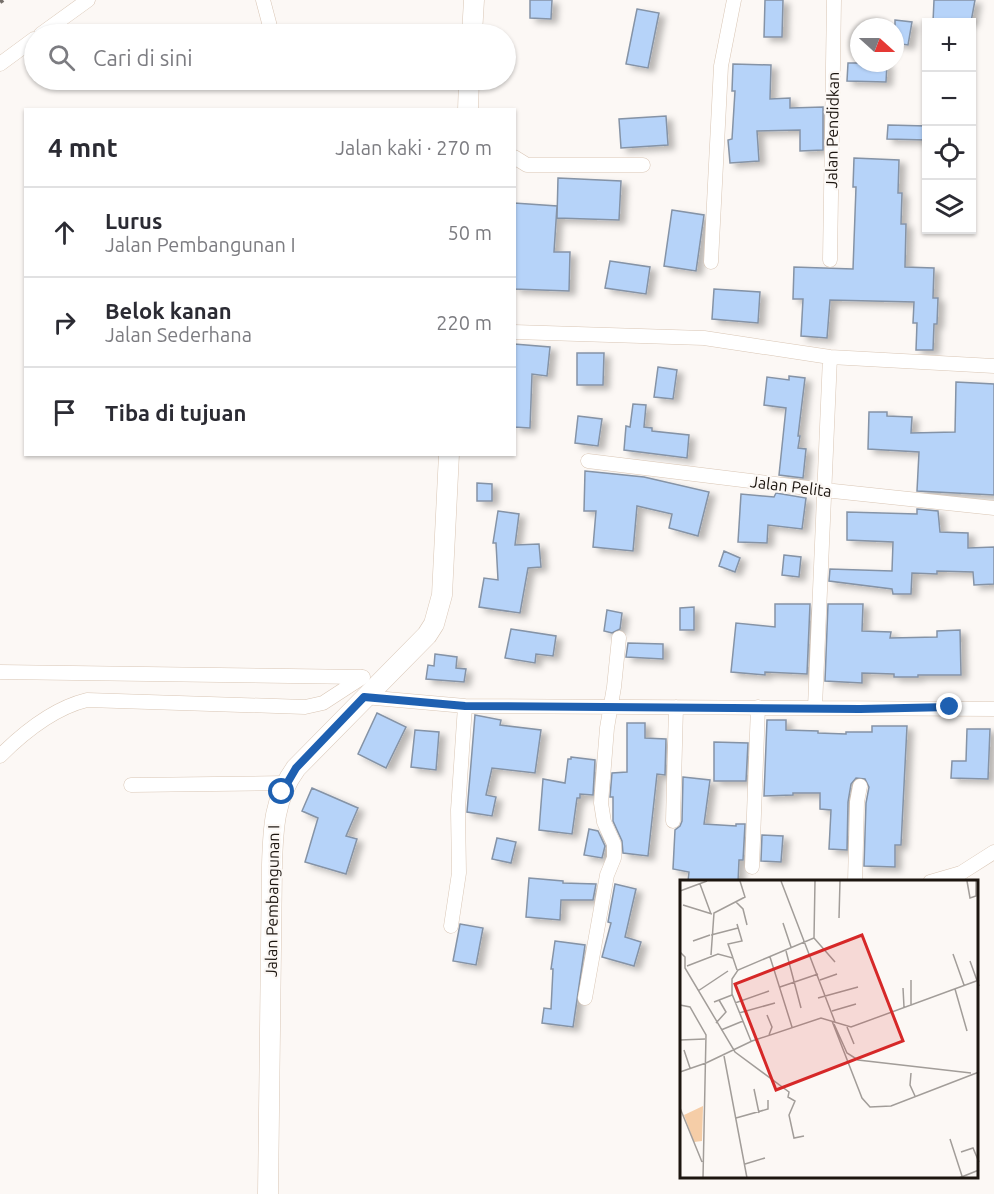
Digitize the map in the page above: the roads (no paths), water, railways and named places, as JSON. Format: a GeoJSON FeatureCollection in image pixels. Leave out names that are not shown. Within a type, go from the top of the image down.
{"type":"FeatureCollection","features":[{"type":"Feature","properties":{"kind":"main road"},"geometry":{"type":"LineString","coordinates":[[473,24],[474,0]]}},
{"type":"Feature","properties":{"kind":"main road"},"geometry":{"type":"LineString","coordinates":[[468,108],[469,90]]}},
{"type":"Feature","properties":{"kind":"main road","name":"Jalan Pembangunan I"},"geometry":{"type":"LineString","coordinates":[[268,1194],[272,842],[275,815],[286,783],[296,768],[427,635],[434,624],[442,595],[449,456]]}},
{"type":"Feature","properties":{"kind":"street"},"geometry":{"type":"LineString","coordinates":[[55,24],[88,0]]}},
{"type":"Feature","properties":{"kind":"street"},"geometry":{"type":"LineString","coordinates":[[263,0],[269,24]]}},
{"type":"Feature","properties":{"kind":"street"},"geometry":{"type":"LineString","coordinates":[[711,262],[721,66],[734,0]]}},
{"type":"Feature","properties":{"kind":"street","name":"Jalan Pendidkan"},"geometry":{"type":"LineString","coordinates":[[830,260],[834,0]]}},
{"type":"Feature","properties":{"kind":"street"},"geometry":{"type":"LineString","coordinates":[[0,64],[24,46]]}},
{"type":"Feature","properties":{"kind":"street"},"geometry":{"type":"LineString","coordinates":[[516,158],[527,165],[643,165]]}},
{"type":"Feature","properties":{"kind":"street"},"geometry":{"type":"LineString","coordinates":[[516,332],[704,338],[830,357],[994,366]]}},
{"type":"Feature","properties":{"kind":"street"},"geometry":{"type":"LineString","coordinates":[[815,707],[830,357]]}},
{"type":"Feature","properties":{"kind":"street","name":"Jalan Pelita"},"geometry":{"type":"LineString","coordinates":[[588,461],[994,508]]}},
{"type":"Feature","properties":{"kind":"street"},"geometry":{"type":"LineString","coordinates":[[585,998],[607,875],[614,858],[615,844],[604,822],[601,803],[619,638]]}},
{"type":"Feature","properties":{"kind":"street"},"geometry":{"type":"LineString","coordinates":[[0,672],[385,677]]}},
{"type":"Feature","properties":{"kind":"street"},"geometry":{"type":"LineString","coordinates":[[0,756],[31,729],[49,717],[75,703],[87,700],[305,707],[324,703],[363,677]]}},
{"type":"Feature","properties":{"kind":"street"},"geometry":{"type":"LineString","coordinates":[[364,697],[465,706],[994,709]]}},
{"type":"Feature","properties":{"kind":"street"},"geometry":{"type":"LineString","coordinates":[[451,926],[459,873],[458,810],[465,706]]}},
{"type":"Feature","properties":{"kind":"street"},"geometry":{"type":"LineString","coordinates":[[673,821],[676,707]]}},
{"type":"Feature","properties":{"kind":"street"},"geometry":{"type":"LineString","coordinates":[[752,867],[758,707]]}},
{"type":"Feature","properties":{"kind":"street"},"geometry":{"type":"LineString","coordinates":[[131,784],[286,783]]}},
{"type":"Feature","properties":{"kind":"street"},"geometry":{"type":"LineString","coordinates":[[855,880],[857,801],[860,786]]}},
{"type":"Feature","properties":{"kind":"street"},"geometry":{"type":"LineString","coordinates":[[937,880],[961,873],[994,852]]}}]}
